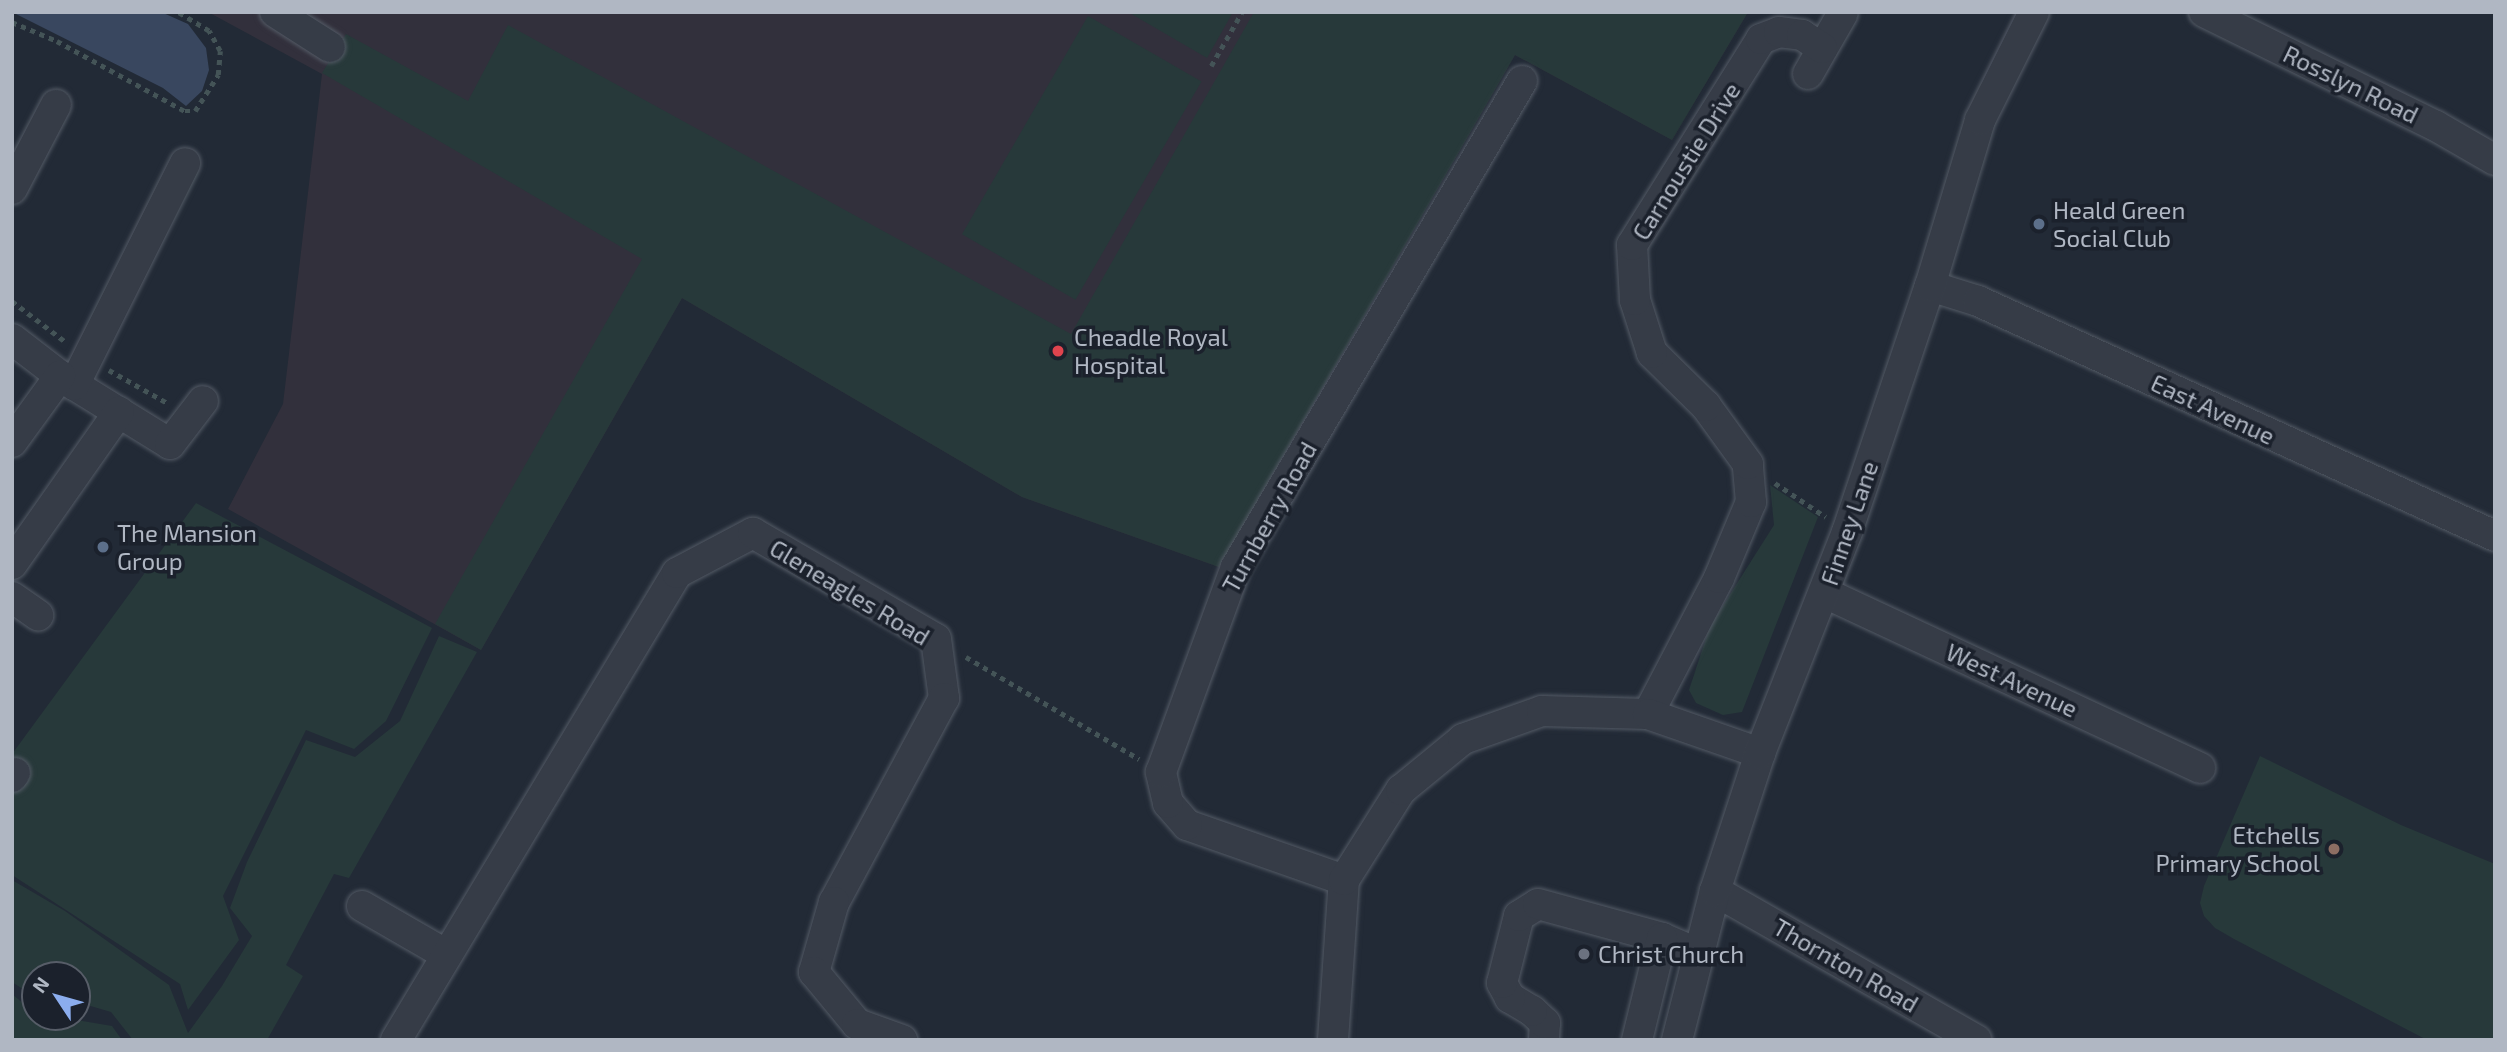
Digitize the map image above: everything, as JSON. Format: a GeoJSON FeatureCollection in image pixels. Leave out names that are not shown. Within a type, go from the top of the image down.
{"type":"FeatureCollection","features":[{"type":"Feature","properties":{"kind":"street"},"geometry":{"type":"LineString","coordinates":[[275,12],[330,47]]}},
{"type":"Feature","properties":{"kind":"street","name":"Finney Lane"},"geometry":{"type":"LineString","coordinates":[[1677,1040],[1715,891],[1760,753],[1847,532],[1930,286],[1980,120],[2034,12]]}},
{"type":"Feature","properties":{"kind":"street","name":"Rosslyn Road"},"geometry":{"type":"LineString","coordinates":[[2204,12],[2436,126],[2495,160]]}},
{"type":"Feature","properties":{"kind":"street","name":"Carnoustie Drive"},"geometry":{"type":"LineString","coordinates":[[1748,464],[1706,406],[1652,353],[1635,300],[1632,245],[1761,39],[1779,32],[1802,35],[1815,61],[1843,13]]}},
{"type":"Feature","properties":{"kind":"street","name":"Turnberry Road"},"geometry":{"type":"LineString","coordinates":[[1161,772],[1236,567],[1522,80]]}},
{"type":"Feature","properties":{"kind":"street"},"geometry":{"type":"LineString","coordinates":[[12,189],[56,105]]}},
{"type":"Feature","properties":{"kind":"street"},"geometry":{"type":"LineString","coordinates":[[12,442],[67,380],[185,163]]}},
{"type":"Feature","properties":{"kind":"street","name":"East Avenue"},"geometry":{"type":"LineString","coordinates":[[1930,286],[1978,301],[2495,536]]}},
{"type":"Feature","properties":{"kind":"street"},"geometry":{"type":"LineString","coordinates":[[12,339],[67,380],[170,444],[203,401]]}},
{"type":"Feature","properties":{"kind":"street"},"geometry":{"type":"LineString","coordinates":[[12,564],[119,412]]}},
{"type":"Feature","properties":{"kind":"street"},"geometry":{"type":"LineString","coordinates":[[1648,714],[1719,578],[1751,502],[1748,464]]}},
{"type":"Feature","properties":{"kind":"street","name":"Gleneagles Road"},"geometry":{"type":"LineString","coordinates":[[396,1040],[445,954],[677,573],[752,533],[936,639],[944,698],[834,902],[814,972],[857,1024],[902,1040]]}},
{"type":"Feature","properties":{"kind":"street","name":"West Avenue"},"geometry":{"type":"LineString","coordinates":[[1825,593],[2200,768]]}},
{"type":"Feature","properties":{"kind":"street"},"geometry":{"type":"LineString","coordinates":[[12,597],[38,615]]}},
{"type":"Feature","properties":{"kind":"street"},"geometry":{"type":"LineString","coordinates":[[1333,1040],[1344,880],[1401,790],[1463,739],[1542,711],[1648,714],[1760,753]]}},
{"type":"Feature","properties":{"kind":"street"},"geometry":{"type":"LineString","coordinates":[[1161,772],[1168,803],[1188,825],[1344,880]]}},
{"type":"Feature","properties":{"kind":"street","name":"Thornton Road"},"geometry":{"type":"LineString","coordinates":[[1715,891],[1976,1040]]}},
{"type":"Feature","properties":{"kind":"street"},"geometry":{"type":"LineString","coordinates":[[1544,1040],[1545,1023],[1532,1011],[1510,998],[1502,983],[1519,916],[1538,904],[1662,938],[1699,954]]}},
{"type":"Feature","properties":{"kind":"street"},"geometry":{"type":"LineString","coordinates":[[362,906],[445,954]]}},
{"type":"Feature","properties":{"kind":"street"},"geometry":{"type":"LineString","coordinates":[[1637,1040],[1662,938]]}},
{"type":"Feature","properties":{"kind":"path"},"geometry":{"type":"LineString","coordinates":[[12,22],[57,41],[185,111],[195,111],[218,75],[219,51],[209,31],[177,12]]}},
{"type":"Feature","properties":{"kind":"path"},"geometry":{"type":"LineString","coordinates":[[1211,66],[1241,12]]}},
{"type":"Feature","properties":{"kind":"path"},"geometry":{"type":"LineString","coordinates":[[1748,464],[1847,532]]}},
{"type":"Feature","properties":{"kind":"path"},"geometry":{"type":"LineString","coordinates":[[936,639],[1161,772]]}},
{"type":"Feature","properties":{"kind":"shaded area","name":"Cheadle Royal Hospital"},"geometry":{"type":"Polygon","coordinates":[[[208,12],[1748,12],[1672,140],[1515,55],[1219,567],[1022,497],[682,298],[481,650],[228,509],[283,404],[322,74],[208,12]]]}},
{"type":"Feature","properties":{"kind":"shaded area"},"geometry":{"type":"Polygon","coordinates":[[[1128,12],[1233,12],[1207,58],[1128,12]]]}},
{"type":"Feature","properties":{"kind":"shaded area"},"geometry":{"type":"Polygon","coordinates":[[[1254,12],[1748,12],[1672,140],[1515,55],[1219,567],[1022,497],[682,298],[481,650],[435,624],[642,259],[322,73],[346,34],[468,101],[508,25],[1071,334],[1254,12]]]}},
{"type":"Feature","properties":{"kind":"shaded area"},"geometry":{"type":"Polygon","coordinates":[[[1088,16],[1201,82],[1075,300],[962,234],[1088,16]]]}},
{"type":"Feature","properties":{"kind":"shaded area"},"geometry":{"type":"Polygon","coordinates":[[[1770,485],[1818,517],[1742,712],[1723,715],[1696,703],[1689,690],[1710,626],[1774,525],[1770,485]]]}},
{"type":"Feature","properties":{"kind":"shaded area"},"geometry":{"type":"Polygon","coordinates":[[[196,503],[432,628],[386,721],[354,749],[306,730],[223,896],[239,940],[188,1010],[180,984],[12,875],[12,754],[196,503]]]}},
{"type":"Feature","properties":{"kind":"shaded area"},"geometry":{"type":"Polygon","coordinates":[[[439,636],[477,652],[349,878],[334,874],[286,965],[303,976],[267,1040],[133,1040],[111,1012],[91,1006],[91,961],[21,961],[21,988],[12,982],[12,880],[65,911],[169,985],[188,1033],[222,986],[252,936],[230,908],[247,862],[306,740],[355,757],[400,721],[439,636]]]}},
{"type":"Feature","properties":{"kind":"shaded area"},"geometry":{"type":"Polygon","coordinates":[[[2260,756],[2401,825],[2495,864],[2495,1040],[2427,1040],[2234,939],[2215,928],[2204,916],[2200,903],[2204,886],[2260,756]]]}},
{"type":"Feature","properties":{"kind":"shaded area"},"geometry":{"type":"Polygon","coordinates":[[[12,994],[21,1001],[21,1031],[91,1031],[91,1022],[112,1026],[122,1040],[12,1040],[12,994]]]}},
{"type":"Feature","properties":{"kind":"water"},"geometry":{"type":"Polygon","coordinates":[[[12,12],[161,12],[188,24],[206,48],[209,70],[202,91],[186,106],[163,88],[12,12]]]}},
{"type":"Feature","properties":{"kind":"place","name":"Heald Green Social Club"},"geometry":{"type":"Point","coordinates":[2039,224]}},
{"type":"Feature","properties":{"kind":"place","name":"Cheadle Royal Hospital"},"geometry":{"type":"Point","coordinates":[1058,351]}},
{"type":"Feature","properties":{"kind":"place","name":"The Mansion Group"},"geometry":{"type":"Point","coordinates":[103,547]}},
{"type":"Feature","properties":{"kind":"place","name":"Etchells Primary School"},"geometry":{"type":"Point","coordinates":[2334,849]}},
{"type":"Feature","properties":{"kind":"place","name":"Christ Church"},"geometry":{"type":"Point","coordinates":[1584,954]}}]}
